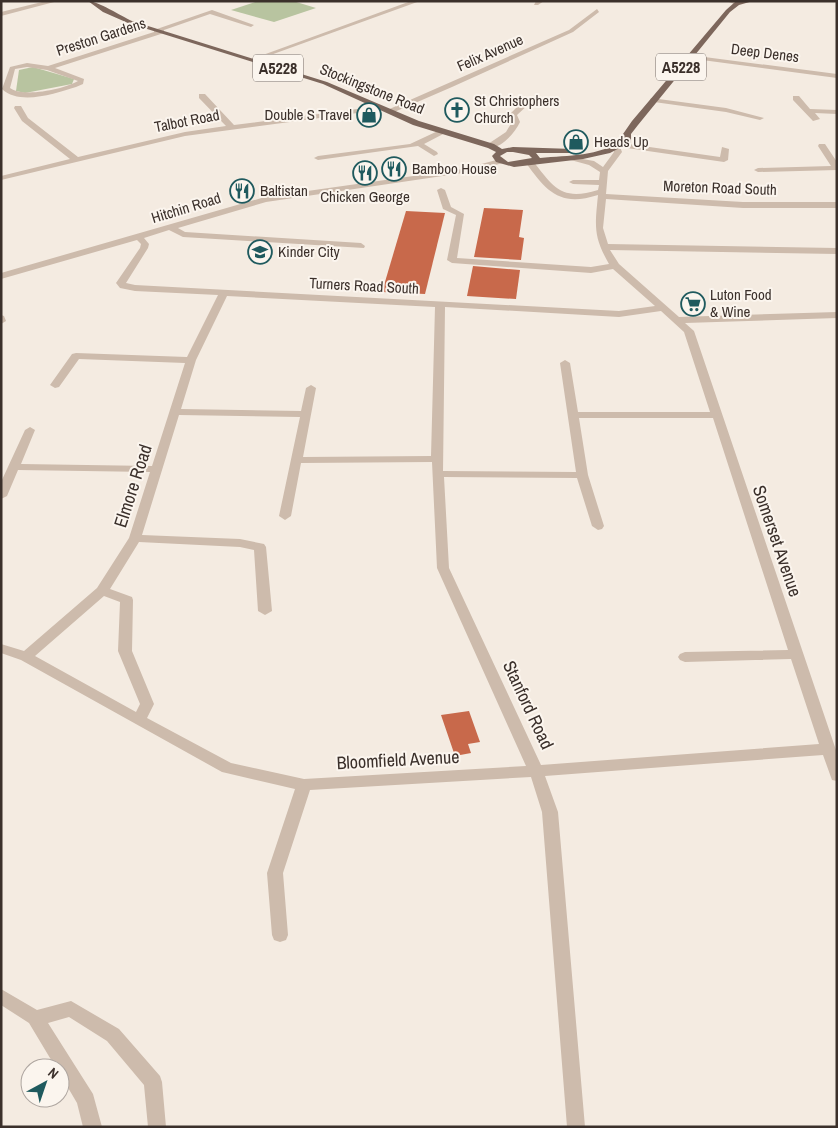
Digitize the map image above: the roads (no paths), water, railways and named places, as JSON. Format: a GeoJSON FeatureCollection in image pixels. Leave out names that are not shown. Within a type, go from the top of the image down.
{"type":"FeatureCollection","features":[{"type":"Feature","properties":{"kind":"main road","name":"Stockingstone Road"},"geometry":{"type":"LineString","coordinates":[[91,1],[105,11],[130,22],[325,84],[380,108],[443,132],[491,146],[502,152]]}},
{"type":"Feature","properties":{"kind":"main road","name":"A5228"},"geometry":{"type":"LineString","coordinates":[[616,146],[628,140],[628,134],[724,16],[733,2],[750,1]]}},
{"type":"Feature","properties":{"kind":"main road"},"geometry":{"type":"LineString","coordinates":[[616,146],[571,159],[515,165],[500,161],[496,156],[502,152],[515,149],[526,151],[582,150],[616,146]]}},
{"type":"Feature","properties":{"kind":"main road"},"geometry":{"type":"LineString","coordinates":[[526,151],[535,156],[532,162]]}},
{"type":"Feature","properties":{"kind":"street"},"geometry":{"type":"LineString","coordinates":[[1,14],[55,1]]}},
{"type":"Feature","properties":{"kind":"street"},"geometry":{"type":"LineString","coordinates":[[252,60],[417,1]]}},
{"type":"Feature","properties":{"kind":"street","name":"Felix Avenue"},"geometry":{"type":"LineString","coordinates":[[389,111],[450,86],[571,31],[597,11]]}},
{"type":"Feature","properties":{"kind":"street","name":"Preston Gardens"},"geometry":{"type":"LineString","coordinates":[[48,68],[79,78],[82,80],[81,83],[25,96],[14,95],[6,89],[12,68],[27,65],[48,68],[213,12],[251,25]]}},
{"type":"Feature","properties":{"kind":"street","name":"Deep Denes"},"geometry":{"type":"LineString","coordinates":[[689,57],[837,76]]}},
{"type":"Feature","properties":{"kind":"street"},"geometry":{"type":"LineString","coordinates":[[202,96],[231,127]]}},
{"type":"Feature","properties":{"kind":"street"},"geometry":{"type":"LineString","coordinates":[[796,98],[816,120]]}},
{"type":"Feature","properties":{"kind":"street"},"geometry":{"type":"LineString","coordinates":[[654,100],[726,110],[760,118]]}},
{"type":"Feature","properties":{"kind":"street"},"geometry":{"type":"LineString","coordinates":[[491,146],[514,127],[516,122],[513,115],[525,104]]}},
{"type":"Feature","properties":{"kind":"street"},"geometry":{"type":"LineString","coordinates":[[18,108],[25,118],[76,160]]}},
{"type":"Feature","properties":{"kind":"street","name":"Talbot Road"},"geometry":{"type":"LineString","coordinates":[[1,178],[185,134],[380,108]]}},
{"type":"Feature","properties":{"kind":"street"},"geometry":{"type":"LineString","coordinates":[[808,111],[837,112]]}},
{"type":"Feature","properties":{"kind":"street"},"geometry":{"type":"LineString","coordinates":[[318,158],[412,146],[443,132]]}},
{"type":"Feature","properties":{"kind":"street"},"geometry":{"type":"LineString","coordinates":[[418,143],[434,154]]}},
{"type":"Feature","properties":{"kind":"street"},"geometry":{"type":"LineString","coordinates":[[441,190],[447,209],[460,214],[452,260],[591,270],[614,266],[604,247],[599,228],[604,171],[618,152],[616,146],[724,160],[724,149]]}},
{"type":"Feature","properties":{"kind":"street"},"geometry":{"type":"LineString","coordinates":[[822,146],[837,168]]}},
{"type":"Feature","properties":{"kind":"street"},"geometry":{"type":"LineString","coordinates":[[571,159],[590,163],[604,171]]}},
{"type":"Feature","properties":{"kind":"street","name":"Hitchin Road"},"geometry":{"type":"LineString","coordinates":[[1,276],[279,197],[463,171],[500,161]]}},
{"type":"Feature","properties":{"kind":"street"},"geometry":{"type":"LineString","coordinates":[[532,162],[556,192],[562,196],[582,197],[602,190]]}},
{"type":"Feature","properties":{"kind":"street"},"geometry":{"type":"LineString","coordinates":[[758,170],[837,168]]}},
{"type":"Feature","properties":{"kind":"street","name":"Moreton Road South"},"geometry":{"type":"LineString","coordinates":[[573,182],[602,190],[743,205],[837,205]]}},
{"type":"Feature","properties":{"kind":"street"},"geometry":{"type":"LineString","coordinates":[[170,227],[183,234],[361,246]]}},
{"type":"Feature","properties":{"kind":"street","name":"Turners Road South"},"geometry":{"type":"LineString","coordinates":[[139,237],[145,244],[122,280],[123,286],[222,294],[619,314],[663,308]]}},
{"type":"Feature","properties":{"kind":"street"},"geometry":{"type":"LineString","coordinates":[[604,247],[837,251]]}},
{"type":"Feature","properties":{"kind":"street","name":"Somerset Avenue"},"geometry":{"type":"LineString","coordinates":[[614,266],[689,331],[796,654],[830,743],[837,776]]}},
{"type":"Feature","properties":{"kind":"street","name":"Elmore Road"},"geometry":{"type":"LineString","coordinates":[[26,656],[102,591],[136,538],[191,360],[222,294]]}},
{"type":"Feature","properties":{"kind":"street","name":"Stanford Road"},"geometry":{"type":"LineString","coordinates":[[440,305],[437,459],[443,568],[536,771],[550,812],[576,1127]]}},
{"type":"Feature","properties":{"kind":"street"},"geometry":{"type":"LineString","coordinates":[[678,320],[837,315]]}},
{"type":"Feature","properties":{"kind":"street"},"geometry":{"type":"LineString","coordinates":[[55,385],[76,356],[191,360]]}},
{"type":"Feature","properties":{"kind":"street"},"geometry":{"type":"LineString","coordinates":[[564,363],[582,475],[598,526]]}},
{"type":"Feature","properties":{"kind":"street"},"geometry":{"type":"LineString","coordinates":[[285,516],[311,388]]}},
{"type":"Feature","properties":{"kind":"street"},"geometry":{"type":"LineString","coordinates":[[174,412],[305,414]]}},
{"type":"Feature","properties":{"kind":"street"},"geometry":{"type":"LineString","coordinates":[[573,415],[717,415]]}},
{"type":"Feature","properties":{"kind":"street"},"geometry":{"type":"LineString","coordinates":[[1,496],[30,430]]}},
{"type":"Feature","properties":{"kind":"street"},"geometry":{"type":"LineString","coordinates":[[296,460],[437,459]]}},
{"type":"Feature","properties":{"kind":"street"},"geometry":{"type":"LineString","coordinates":[[14,466],[157,470]]}},
{"type":"Feature","properties":{"kind":"street"},"geometry":{"type":"LineString","coordinates":[[438,474],[582,475]]}},
{"type":"Feature","properties":{"kind":"street"},"geometry":{"type":"LineString","coordinates":[[136,538],[240,543],[260,547],[265,612]]}},
{"type":"Feature","properties":{"kind":"street"},"geometry":{"type":"LineString","coordinates":[[102,591],[127,600],[125,650],[148,704],[140,720]]}},
{"type":"Feature","properties":{"kind":"street","name":"Bloomfield Avenue"},"geometry":{"type":"LineString","coordinates":[[1,648],[26,656],[227,768],[304,784],[536,771],[830,743]]}},
{"type":"Feature","properties":{"kind":"street"},"geometry":{"type":"LineString","coordinates":[[685,657],[796,654]]}},
{"type":"Feature","properties":{"kind":"street"},"geometry":{"type":"LineString","coordinates":[[280,935],[275,874],[304,784]]}},
{"type":"Feature","properties":{"kind":"street"},"geometry":{"type":"LineString","coordinates":[[1,996],[35,1018],[86,1100],[93,1127]]}},
{"type":"Feature","properties":{"kind":"street"},"geometry":{"type":"LineString","coordinates":[[35,1018],[71,1009],[113,1035],[153,1082],[157,1127]]}},
{"type":"Feature","properties":{"kind":"place","name":"St Christophers Church"},"geometry":{"type":"Point","coordinates":[457,110]}},
{"type":"Feature","properties":{"kind":"place","name":"Double S Travel"},"geometry":{"type":"Point","coordinates":[369,115]}},
{"type":"Feature","properties":{"kind":"place","name":"Heads Up"},"geometry":{"type":"Point","coordinates":[576,142]}},
{"type":"Feature","properties":{"kind":"place","name":"Bamboo House"},"geometry":{"type":"Point","coordinates":[394,169]}},
{"type":"Feature","properties":{"kind":"place","name":"Chicken George"},"geometry":{"type":"Point","coordinates":[365,173]}},
{"type":"Feature","properties":{"kind":"place","name":"Baltistan"},"geometry":{"type":"Point","coordinates":[242,191]}},
{"type":"Feature","properties":{"kind":"place","name":"Kinder City"},"geometry":{"type":"Point","coordinates":[260,252]}},
{"type":"Feature","properties":{"kind":"place","name":"Luton Food & Wine"},"geometry":{"type":"Point","coordinates":[693,304]}}]}
